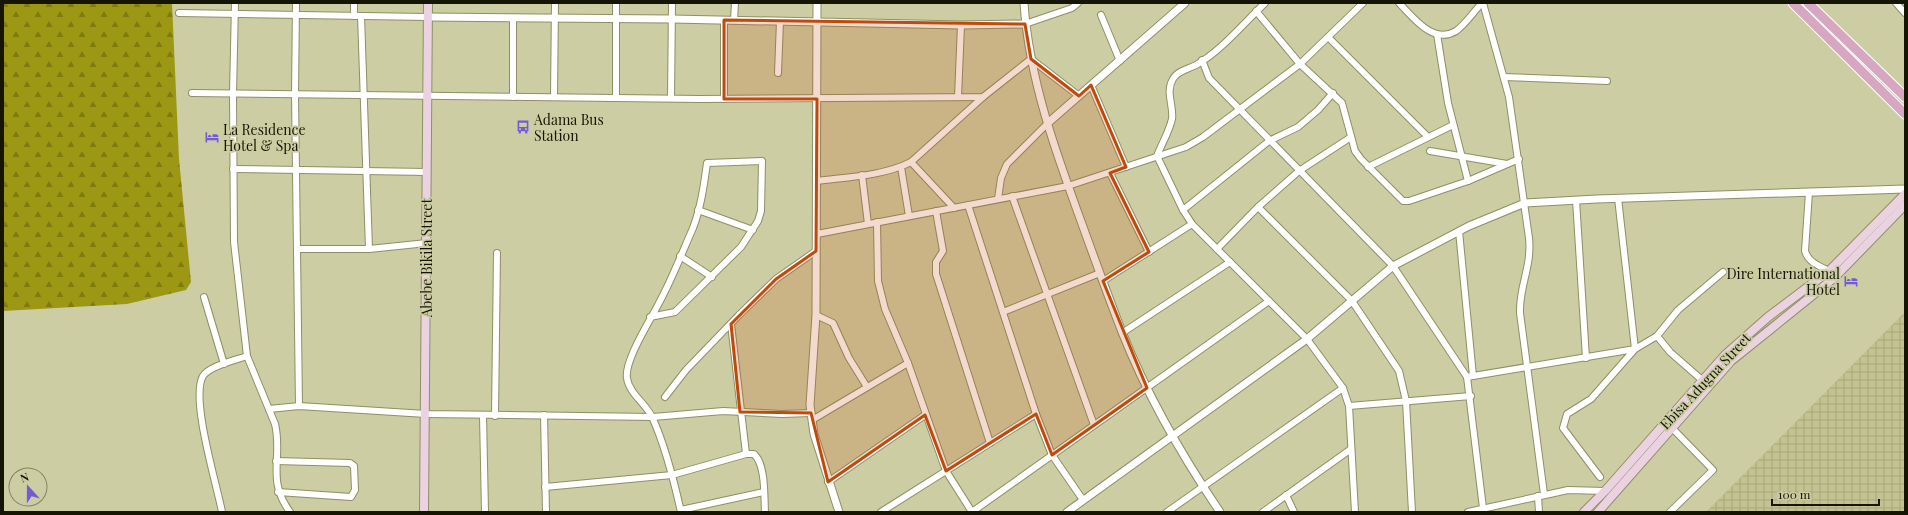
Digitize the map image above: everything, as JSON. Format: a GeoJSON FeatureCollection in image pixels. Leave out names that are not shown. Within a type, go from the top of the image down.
{"type":"FeatureCollection","features":[{"type":"Feature","properties":{"kind":"main road","name":"Abebe Bikila Street"},"geometry":{"type":"LineString","coordinates":[[424,512],[426,414],[428,3]]}},
{"type":"Feature","properties":{"kind":"main road"},"geometry":{"type":"LineString","coordinates":[[1793,3],[1905,114]]}},
{"type":"Feature","properties":{"kind":"main road"},"geometry":{"type":"LineString","coordinates":[[1808,3],[1905,97]]}},
{"type":"Feature","properties":{"kind":"main road","name":"Ebisa Adugna Street"},"geometry":{"type":"LineString","coordinates":[[1584,512],[1605,491],[1702,380],[1743,337],[1829,271],[1905,194]]}},
{"type":"Feature","properties":{"kind":"main road","name":"Ebisa Adugna Street"},"geometry":{"type":"LineString","coordinates":[[1598,512],[1731,361],[1834,278],[1905,205]]}},
{"type":"Feature","properties":{"kind":"street"},"geometry":{"type":"LineString","coordinates":[[235,3],[233,94],[234,242],[247,356],[278,435],[276,461],[278,492],[290,512]]}},
{"type":"Feature","properties":{"kind":"street"},"geometry":{"type":"LineString","coordinates":[[296,3],[295,169],[299,406]]}},
{"type":"Feature","properties":{"kind":"street"},"geometry":{"type":"LineString","coordinates":[[354,3],[354,16]]}},
{"type":"Feature","properties":{"kind":"street"},"geometry":{"type":"LineString","coordinates":[[554,97],[555,3]]}},
{"type":"Feature","properties":{"kind":"street"},"geometry":{"type":"LineString","coordinates":[[616,3],[616,98]]}},
{"type":"Feature","properties":{"kind":"street"},"geometry":{"type":"LineString","coordinates":[[671,98],[672,3]]}},
{"type":"Feature","properties":{"kind":"street"},"geometry":{"type":"LineString","coordinates":[[734,20],[735,3]]}},
{"type":"Feature","properties":{"kind":"street"},"geometry":{"type":"LineString","coordinates":[[817,3],[816,315],[810,405],[814,434],[828,482],[839,512]]}},
{"type":"Feature","properties":{"kind":"street"},"geometry":{"type":"LineString","coordinates":[[1024,3],[1025,24],[1031,59],[1068,186],[1122,333],[1147,388],[1203,486],[1220,512]]}},
{"type":"Feature","properties":{"kind":"street"},"geometry":{"type":"LineString","coordinates":[[179,13],[1025,24],[1072,8],[1078,3]]}},
{"type":"Feature","properties":{"kind":"street"},"geometry":{"type":"LineString","coordinates":[[998,199],[1001,178],[1007,164],[1049,122],[1185,3]]}},
{"type":"Feature","properties":{"kind":"street"},"geometry":{"type":"LineString","coordinates":[[1265,3],[1212,54],[1181,71],[1173,78],[1170,86],[1172,117],[1157,156],[1183,210],[1192,224],[1307,339],[1343,388],[1349,406],[1355,512]]}},
{"type":"Feature","properties":{"kind":"street"},"geometry":{"type":"LineString","coordinates":[[816,234],[1068,186],[1195,143],[1241,110],[1300,64],[1363,3]]}},
{"type":"Feature","properties":{"kind":"street"},"geometry":{"type":"LineString","coordinates":[[1399,3],[1427,31],[1437,34],[1446,34],[1456,31],[1482,3]]}},
{"type":"Feature","properties":{"kind":"street"},"geometry":{"type":"LineString","coordinates":[[1482,3],[1510,97],[1531,250],[1529,267],[1520,295],[1520,306],[1541,495],[1539,512]]}},
{"type":"Feature","properties":{"kind":"street"},"geometry":{"type":"LineString","coordinates":[[1896,3],[1905,13]]}},
{"type":"Feature","properties":{"kind":"street"},"geometry":{"type":"LineString","coordinates":[[1256,11],[1300,64],[1333,93],[1342,103],[1355,151],[1368,167],[1403,201],[1410,201],[1468,181],[1519,159]]}},
{"type":"Feature","properties":{"kind":"street"},"geometry":{"type":"LineString","coordinates":[[1101,15],[1120,61]]}},
{"type":"Feature","properties":{"kind":"street"},"geometry":{"type":"LineString","coordinates":[[361,16],[369,249]]}},
{"type":"Feature","properties":{"kind":"street"},"geometry":{"type":"LineString","coordinates":[[513,18],[513,97]]}},
{"type":"Feature","properties":{"kind":"street"},"geometry":{"type":"LineString","coordinates":[[724,20],[724,98]]}},
{"type":"Feature","properties":{"kind":"street"},"geometry":{"type":"LineString","coordinates":[[778,74],[780,21]]}},
{"type":"Feature","properties":{"kind":"street"},"geometry":{"type":"LineString","coordinates":[[958,97],[961,24]]}},
{"type":"Feature","properties":{"kind":"street"},"geometry":{"type":"LineString","coordinates":[[1437,34],[1448,103],[1468,181]]}},
{"type":"Feature","properties":{"kind":"street"},"geometry":{"type":"LineString","coordinates":[[1328,37],[1428,137]]}},
{"type":"Feature","properties":{"kind":"street"},"geometry":{"type":"LineString","coordinates":[[1031,59],[1079,96]]}},
{"type":"Feature","properties":{"kind":"street"},"geometry":{"type":"LineString","coordinates":[[817,180],[862,175],[900,168],[911,162],[983,97],[1031,59]]}},
{"type":"Feature","properties":{"kind":"street"},"geometry":{"type":"LineString","coordinates":[[1202,60],[1209,78],[1299,172],[1393,266],[1470,377]]}},
{"type":"Feature","properties":{"kind":"street"},"geometry":{"type":"LineString","coordinates":[[1504,77],[1607,81]]}},
{"type":"Feature","properties":{"kind":"street"},"geometry":{"type":"LineString","coordinates":[[1091,85],[1126,167]]}},
{"type":"Feature","properties":{"kind":"street"},"geometry":{"type":"LineString","coordinates":[[192,93],[616,98],[817,99],[983,97]]}},
{"type":"Feature","properties":{"kind":"street"},"geometry":{"type":"LineString","coordinates":[[1183,210],[1269,141],[1298,127],[1318,110],[1333,93]]}},
{"type":"Feature","properties":{"kind":"street"},"geometry":{"type":"LineString","coordinates":[[1368,167],[1453,125]]}},
{"type":"Feature","properties":{"kind":"street"},"geometry":{"type":"LineString","coordinates":[[1217,248],[1258,207],[1299,172],[1351,137]]}},
{"type":"Feature","properties":{"kind":"street"},"geometry":{"type":"LineString","coordinates":[[1430,151],[1507,164]]}},
{"type":"Feature","properties":{"kind":"street"},"geometry":{"type":"LineString","coordinates":[[650,317],[675,312],[741,248],[758,221],[761,211],[762,161],[707,163],[703,194],[698,210],[659,304],[650,317],[630,362],[627,378],[635,394],[653,417],[672,476],[681,511],[764,492]]}},
{"type":"Feature","properties":{"kind":"street"},"geometry":{"type":"LineString","coordinates":[[911,162],[954,208]]}},
{"type":"Feature","properties":{"kind":"street"},"geometry":{"type":"LineString","coordinates":[[900,168],[909,216]]}},
{"type":"Feature","properties":{"kind":"street"},"geometry":{"type":"LineString","coordinates":[[233,169],[427,172]]}},
{"type":"Feature","properties":{"kind":"street"},"geometry":{"type":"LineString","coordinates":[[1110,173],[1149,252]]}},
{"type":"Feature","properties":{"kind":"street"},"geometry":{"type":"LineString","coordinates":[[862,175],[868,224]]}},
{"type":"Feature","properties":{"kind":"street"},"geometry":{"type":"LineString","coordinates":[[1067,512],[1307,339],[1393,266],[1459,231],[1525,203],[1618,198],[1905,189]]}},
{"type":"Feature","properties":{"kind":"street"},"geometry":{"type":"LineString","coordinates":[[1809,192],[1805,251],[1806,256],[1811,261],[1829,271]]}},
{"type":"Feature","properties":{"kind":"street"},"geometry":{"type":"LineString","coordinates":[[1012,196],[1094,425]]}},
{"type":"Feature","properties":{"kind":"street"},"geometry":{"type":"LineString","coordinates":[[1618,198],[1636,349]]}},
{"type":"Feature","properties":{"kind":"street"},"geometry":{"type":"LineString","coordinates":[[1576,200],[1586,358]]}},
{"type":"Feature","properties":{"kind":"street"},"geometry":{"type":"LineString","coordinates":[[968,205],[1036,414],[1052,455],[1083,500]]}},
{"type":"Feature","properties":{"kind":"street"},"geometry":{"type":"LineString","coordinates":[[1258,207],[1352,301],[1399,371],[1406,401],[1412,512]]}},
{"type":"Feature","properties":{"kind":"street"},"geometry":{"type":"LineString","coordinates":[[698,210],[753,230]]}},
{"type":"Feature","properties":{"kind":"street"},"geometry":{"type":"LineString","coordinates":[[936,211],[943,251],[936,262],[936,274],[990,443]]}},
{"type":"Feature","properties":{"kind":"street"},"geometry":{"type":"LineString","coordinates":[[877,222],[878,281],[881,295],[908,363],[925,415],[946,471],[972,512],[1269,301]]}},
{"type":"Feature","properties":{"kind":"street"},"geometry":{"type":"LineString","coordinates":[[1103,281],[1192,224]]}},
{"type":"Feature","properties":{"kind":"street"},"geometry":{"type":"LineString","coordinates":[[1459,231],[1470,377],[1470,396],[1483,508]]}},
{"type":"Feature","properties":{"kind":"street"},"geometry":{"type":"LineString","coordinates":[[296,249],[369,249],[427,243]]}},
{"type":"Feature","properties":{"kind":"street"},"geometry":{"type":"LineString","coordinates":[[665,397],[686,370],[776,279],[816,251]]}},
{"type":"Feature","properties":{"kind":"street"},"geometry":{"type":"LineString","coordinates":[[495,416],[497,253]]}},
{"type":"Feature","properties":{"kind":"street"},"geometry":{"type":"LineString","coordinates":[[680,256],[712,277]]}},
{"type":"Feature","properties":{"kind":"street"},"geometry":{"type":"LineString","coordinates":[[1122,333],[1230,262]]}},
{"type":"Feature","properties":{"kind":"street"},"geometry":{"type":"LineString","coordinates":[[1600,477],[1564,428],[1567,414],[1591,399],[1636,349],[1657,336],[1678,310],[1723,272]]}},
{"type":"Feature","properties":{"kind":"street"},"geometry":{"type":"LineString","coordinates":[[1003,312],[1100,273]]}},
{"type":"Feature","properties":{"kind":"street"},"geometry":{"type":"LineString","coordinates":[[204,297],[224,364]]}},
{"type":"Feature","properties":{"kind":"street"},"geometry":{"type":"LineString","coordinates":[[816,315],[833,322],[849,358],[867,388]]}},
{"type":"Feature","properties":{"kind":"street"},"geometry":{"type":"LineString","coordinates":[[731,324],[746,454]]}},
{"type":"Feature","properties":{"kind":"street"},"geometry":{"type":"LineString","coordinates":[[1657,336],[1670,352],[1702,380]]}},
{"type":"Feature","properties":{"kind":"street"},"geometry":{"type":"LineString","coordinates":[[1470,377],[1636,349]]}},
{"type":"Feature","properties":{"kind":"street"},"geometry":{"type":"LineString","coordinates":[[222,512],[203,431],[200,405],[200,385],[203,376],[209,369],[247,356]]}},
{"type":"Feature","properties":{"kind":"street"},"geometry":{"type":"LineString","coordinates":[[269,409],[299,406],[426,414],[495,416],[544,415],[653,417],[723,411],[812,416],[867,388],[908,363]]}},
{"type":"Feature","properties":{"kind":"street"},"geometry":{"type":"LineString","coordinates":[[1166,512],[1343,388]]}},
{"type":"Feature","properties":{"kind":"street"},"geometry":{"type":"LineString","coordinates":[[1349,406],[1470,396]]}},
{"type":"Feature","properties":{"kind":"street"},"geometry":{"type":"LineString","coordinates":[[881,512],[1036,414]]}},
{"type":"Feature","properties":{"kind":"street"},"geometry":{"type":"LineString","coordinates":[[483,415],[484,512]]}},
{"type":"Feature","properties":{"kind":"street"},"geometry":{"type":"LineString","coordinates":[[544,415],[546,512]]}},
{"type":"Feature","properties":{"kind":"street"},"geometry":{"type":"LineString","coordinates":[[828,482],[925,415]]}},
{"type":"Feature","properties":{"kind":"street"},"geometry":{"type":"LineString","coordinates":[[1670,512],[1713,470],[1672,428]]}},
{"type":"Feature","properties":{"kind":"street"},"geometry":{"type":"LineString","coordinates":[[1263,512],[1351,449]]}},
{"type":"Feature","properties":{"kind":"street"},"geometry":{"type":"LineString","coordinates":[[545,487],[672,476],[746,454],[754,454],[759,458],[762,467],[765,512]]}},
{"type":"Feature","properties":{"kind":"street"},"geometry":{"type":"LineString","coordinates":[[276,461],[350,463],[354,466],[355,490],[351,497],[278,492]]}},
{"type":"Feature","properties":{"kind":"street"},"geometry":{"type":"LineString","coordinates":[[1468,512],[1568,490],[1605,491]]}},
{"type":"Feature","properties":{"kind":"street"},"geometry":{"type":"LineString","coordinates":[[1286,495],[1294,512]]}},
{"type":"Feature","properties":{"kind":"highlighted area"},"geometry":{"type":"Polygon","coordinates":[[[724,20],[1025,24],[1031,59],[1079,96],[1091,85],[1126,167],[1110,173],[1149,252],[1103,281],[1147,388],[1052,455],[1036,414],[946,471],[925,415],[828,482],[811,413],[740,412],[731,324],[776,279],[816,251],[817,99],[724,99],[724,20]]]}},
{"type":"Feature","properties":{"kind":"shaded area"},"geometry":{"type":"Polygon","coordinates":[[[1905,312],[1905,512],[1706,512],[1905,312]]]}},
{"type":"Feature","properties":{"kind":"green space"},"geometry":{"type":"Polygon","coordinates":[[[3,3],[172,3],[179,159],[191,282],[186,290],[127,304],[3,311],[3,3]]]}},
{"type":"Feature","properties":{"kind":"place","name":"Adama Bus Station"},"geometry":{"type":"Point","coordinates":[523,127]}},
{"type":"Feature","properties":{"kind":"place","name":"La Residence Hotel & Spa"},"geometry":{"type":"Point","coordinates":[212,137]}},
{"type":"Feature","properties":{"kind":"place","name":"Dire International Hotel"},"geometry":{"type":"Point","coordinates":[1851,281]}}]}
